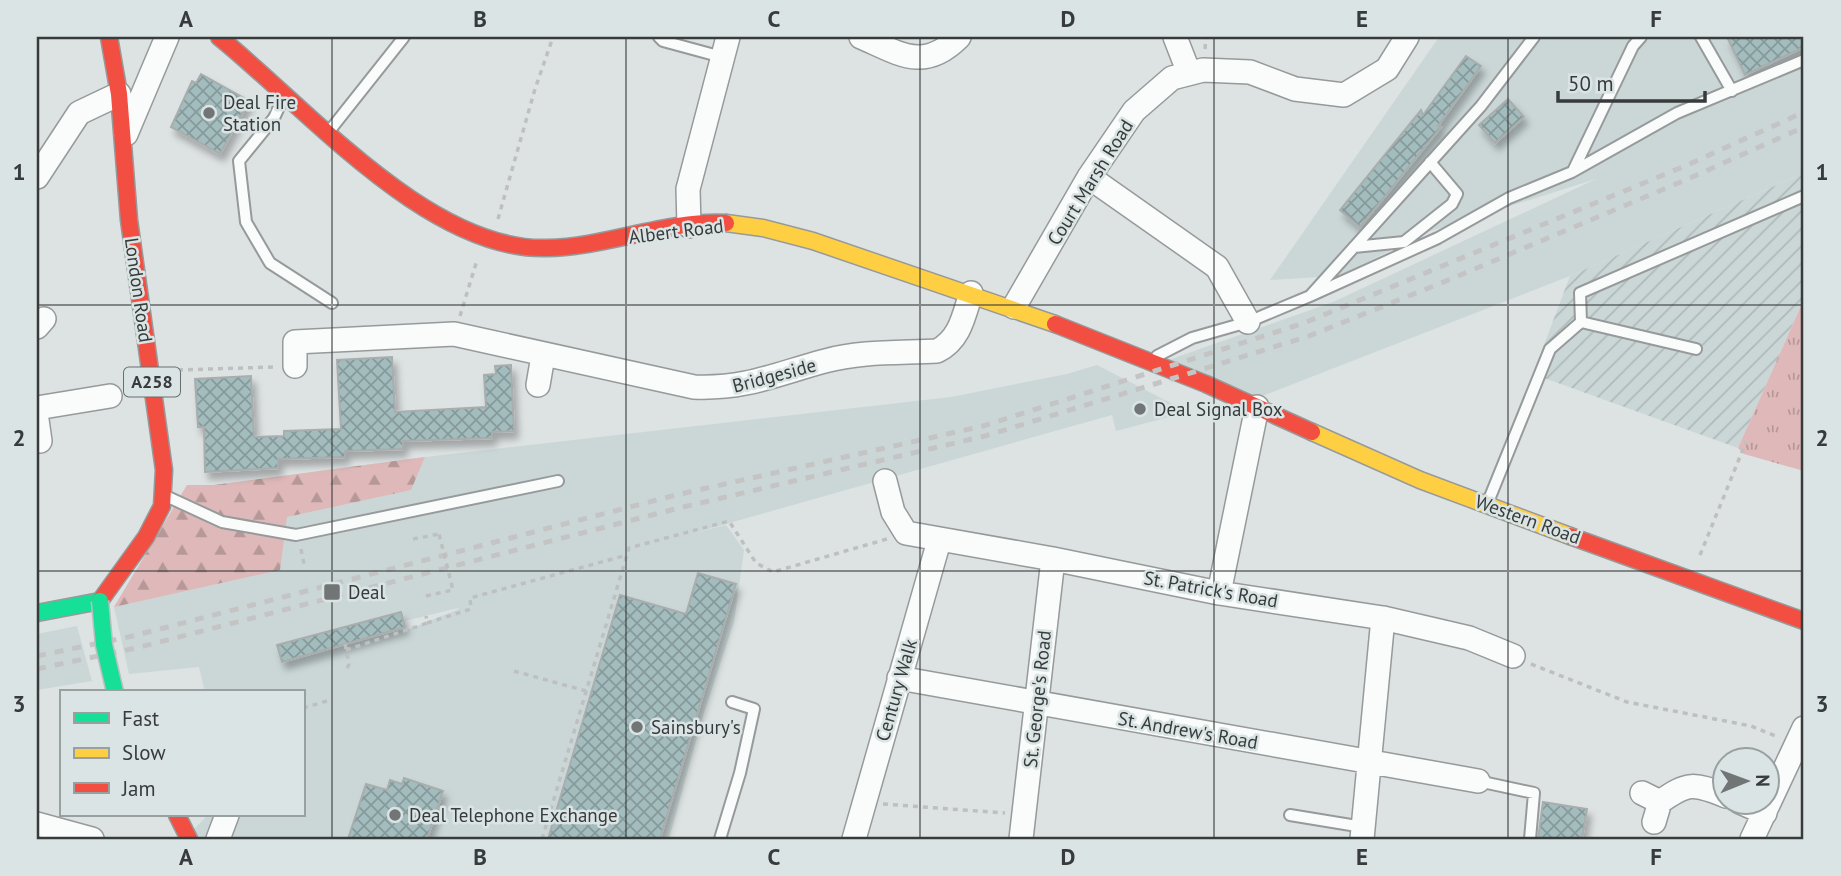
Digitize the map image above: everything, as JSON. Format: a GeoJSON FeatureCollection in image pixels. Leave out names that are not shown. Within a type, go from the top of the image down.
{"type":"FeatureCollection","features":[{"type":"Feature","properties":{"kind":"street","name":"London Road"},"geometry":{"type":"LineString","coordinates":[[100,601],[146,537],[162,506],[164,470],[121,145],[119,94],[109,37]]}},
{"type":"Feature","properties":{"kind":"street"},"geometry":{"type":"LineString","coordinates":[[121,145],[167,37]]}},
{"type":"Feature","properties":{"kind":"street","name":"Albert Road"},"geometry":{"type":"LineString","coordinates":[[219,37],[407,197],[448,222],[487,239],[546,248],[689,226],[724,223],[759,229],[1014,307],[1257,407]]}},
{"type":"Feature","properties":{"kind":"street"},"geometry":{"type":"LineString","coordinates":[[861,37],[911,58],[929,58],[945,50],[958,37]]}},
{"type":"Feature","properties":{"kind":"street"},"geometry":{"type":"LineString","coordinates":[[1175,37],[1189,74]]}},
{"type":"Feature","properties":{"kind":"street","name":"Court Marsh Road"},"geometry":{"type":"LineString","coordinates":[[1014,307],[1089,177],[1134,111],[1172,78],[1203,70],[1251,72],[1295,89],[1345,95],[1387,69],[1407,37]]}},
{"type":"Feature","properties":{"kind":"street"},"geometry":{"type":"LineString","coordinates":[[689,226],[688,189],[725,47]]}},
{"type":"Feature","properties":{"kind":"street"},"geometry":{"type":"LineString","coordinates":[[37,177],[79,113],[119,94]]}},
{"type":"Feature","properties":{"kind":"street"},"geometry":{"type":"LineString","coordinates":[[1089,177],[1217,267],[1248,322]]}},
{"type":"Feature","properties":{"kind":"street","name":"Bridgeside"},"geometry":{"type":"LineString","coordinates":[[295,366],[295,342],[454,334],[543,356],[694,387],[735,387],[757,383],[828,360],[937,351],[950,345],[960,327],[971,293]]}},
{"type":"Feature","properties":{"kind":"street"},"geometry":{"type":"LineString","coordinates":[[538,385],[543,356]]}},
{"type":"Feature","properties":{"kind":"street"},"geometry":{"type":"LineString","coordinates":[[37,408],[110,396]]}},
{"type":"Feature","properties":{"kind":"street"},"geometry":{"type":"LineString","coordinates":[[1219,593],[1257,407]]}},
{"type":"Feature","properties":{"kind":"street","name":"Western Road"},"geometry":{"type":"LineString","coordinates":[[1257,407],[1423,481],[1691,576],[1804,621]]}},
{"type":"Feature","properties":{"kind":"street"},"geometry":{"type":"LineString","coordinates":[[885,481],[893,512],[906,533]]}},
{"type":"Feature","properties":{"kind":"street","name":"St. Patrick's Road"},"geometry":{"type":"LineString","coordinates":[[906,533],[939,541],[1053,559],[1219,593],[1383,618],[1469,638],[1513,656]]}},
{"type":"Feature","properties":{"kind":"street","name":"Century Walk"},"geometry":{"type":"LineString","coordinates":[[854,839],[939,541]]}},
{"type":"Feature","properties":{"kind":"street","name":"St. George's Road"},"geometry":{"type":"LineString","coordinates":[[1021,839],[1053,559]]}},
{"type":"Feature","properties":{"kind":"street"},"geometry":{"type":"LineString","coordinates":[[37,613],[100,601],[107,665],[114,690]]}},
{"type":"Feature","properties":{"kind":"street"},"geometry":{"type":"LineString","coordinates":[[1363,833],[1383,618]]}},
{"type":"Feature","properties":{"kind":"street","name":"St. Andrew's Road"},"geometry":{"type":"LineString","coordinates":[[899,678],[1478,780]]}},
{"type":"Feature","properties":{"kind":"street"},"geometry":{"type":"LineString","coordinates":[[1782,780],[1800,745]]}},
{"type":"Feature","properties":{"kind":"street"},"geometry":{"type":"LineString","coordinates":[[1652,805],[1680,788],[1699,785],[1712,790]]}},
{"type":"Feature","properties":{"kind":"street"},"geometry":{"type":"LineString","coordinates":[[178,816],[189,839]]}},
{"type":"Feature","properties":{"kind":"street"},"geometry":{"type":"LineString","coordinates":[[218,839],[227,816]]}},
{"type":"Feature","properties":{"kind":"street"},"geometry":{"type":"LineString","coordinates":[[1752,839],[1764,816]]}},
{"type":"Feature","properties":{"kind":"street"},"geometry":{"type":"LineString","coordinates":[[37,824],[92,839]]}},
{"type":"Feature","properties":{"kind":"lane"},"geometry":{"type":"LineString","coordinates":[[330,131],[404,37]]}},
{"type":"Feature","properties":{"kind":"lane"},"geometry":{"type":"LineString","coordinates":[[659,37],[663,41],[725,47]]}},
{"type":"Feature","properties":{"kind":"lane"},"geometry":{"type":"LineString","coordinates":[[1310,296],[1480,106],[1535,37]]}},
{"type":"Feature","properties":{"kind":"lane"},"geometry":{"type":"LineString","coordinates":[[1572,172],[1633,46],[1641,37]]}},
{"type":"Feature","properties":{"kind":"lane"},"geometry":{"type":"LineString","coordinates":[[1701,37],[1732,90]]}},
{"type":"Feature","properties":{"kind":"lane"},"geometry":{"type":"LineString","coordinates":[[1149,361],[1192,338],[1248,322],[1438,238],[1509,198],[1572,172],[1677,113],[1804,60]]}},
{"type":"Feature","properties":{"kind":"lane"},"geometry":{"type":"LineString","coordinates":[[286,93],[274,118],[239,161],[246,222],[270,263],[332,303]]}},
{"type":"Feature","properties":{"kind":"lane"},"geometry":{"type":"LineString","coordinates":[[1354,247],[1404,242],[1452,204],[1457,194],[1430,162]]}},
{"type":"Feature","properties":{"kind":"lane"},"geometry":{"type":"LineString","coordinates":[[1581,322],[1580,293],[1804,196]]}},
{"type":"Feature","properties":{"kind":"lane"},"geometry":{"type":"LineString","coordinates":[[1581,322],[1696,349]]}},
{"type":"Feature","properties":{"kind":"lane"},"geometry":{"type":"LineString","coordinates":[[1487,505],[1550,349],[1581,322]]}},
{"type":"Feature","properties":{"kind":"lane"},"geometry":{"type":"LineString","coordinates":[[162,495],[222,522],[296,535],[558,481]]}},
{"type":"Feature","properties":{"kind":"lane"},"geometry":{"type":"LineString","coordinates":[[720,839],[740,773],[754,709],[732,702]]}},
{"type":"Feature","properties":{"kind":"lane"},"geometry":{"type":"LineString","coordinates":[[1478,780],[1534,793],[1531,839]]}},
{"type":"Feature","properties":{"kind":"lane"},"geometry":{"type":"LineString","coordinates":[[1290,815],[1363,833]]}},
{"type":"Feature","properties":{"kind":"path"},"geometry":{"type":"LineString","coordinates":[[454,334],[553,37]]}},
{"type":"Feature","properties":{"kind":"path"},"geometry":{"type":"LineString","coordinates":[[150,371],[295,366]]}},
{"type":"Feature","properties":{"kind":"path"},"geometry":{"type":"LineString","coordinates":[[1691,576],[1746,442]]}},
{"type":"Feature","properties":{"kind":"path"},"geometry":{"type":"LineString","coordinates":[[542,839],[629,548],[729,521],[756,563],[773,572],[906,533]]}},
{"type":"Feature","properties":{"kind":"path"},"geometry":{"type":"LineString","coordinates":[[413,539],[439,534],[453,590],[426,596]]}},
{"type":"Feature","properties":{"kind":"path"},"geometry":{"type":"LineString","coordinates":[[301,547],[304,564]]}},
{"type":"Feature","properties":{"kind":"path"},"geometry":{"type":"LineString","coordinates":[[346,670],[349,664],[345,647],[471,608],[470,598],[627,555]]}},
{"type":"Feature","properties":{"kind":"path"},"geometry":{"type":"LineString","coordinates":[[426,616],[427,623]]}},
{"type":"Feature","properties":{"kind":"path"},"geometry":{"type":"LineString","coordinates":[[1513,656],[1627,702],[1751,726],[1800,745]]}},
{"type":"Feature","properties":{"kind":"path"},"geometry":{"type":"LineString","coordinates":[[514,671],[586,691]]}},
{"type":"Feature","properties":{"kind":"path"},"geometry":{"type":"LineString","coordinates":[[304,708],[327,701]]}},
{"type":"Feature","properties":{"kind":"path"},"geometry":{"type":"LineString","coordinates":[[864,803],[1024,815]]}},
{"type":"Feature","properties":{"kind":"shaded area"},"geometry":{"type":"Polygon","coordinates":[[[1439,37],[1804,37],[1804,173],[1570,276],[1257,398],[1163,362],[1333,302],[1596,179],[1431,231],[1338,276],[1270,280],[1439,37]]]}},
{"type":"Feature","properties":{"kind":"shaded area"},"geometry":{"type":"Polygon","coordinates":[[[1804,173],[1804,299],[1738,448],[1533,374],[1570,276],[1804,173]]]}},
{"type":"Feature","properties":{"kind":"shaded area"},"geometry":{"type":"Polygon","coordinates":[[[1097,365],[1188,412],[1116,431],[1112,415],[690,534],[726,525],[744,550],[734,622],[702,719],[669,839],[184,839],[207,816],[304,816],[304,690],[205,690],[199,667],[129,674],[114,607],[187,485],[214,485],[425,457],[951,397],[1067,374],[1097,365]],[[459,609],[405,621],[407,630],[459,609]]]}},
{"type":"Feature","properties":{"kind":"shaded area"},"geometry":{"type":"Polygon","coordinates":[[[77,626],[92,681],[37,690],[37,634],[77,626]]]}},
{"type":"Feature","properties":{"kind":"green space"},"geometry":{"type":"Polygon","coordinates":[[[1804,299],[1804,471],[1744,454],[1738,448],[1804,299]]]}},
{"type":"Feature","properties":{"kind":"green space"},"geometry":{"type":"Polygon","coordinates":[[[425,457],[411,490],[287,517],[280,570],[114,607],[187,485],[214,485],[425,457]]]}},
{"type":"Feature","properties":{"kind":"building"},"geometry":{"type":"Polygon","coordinates":[[[1727,37],[1804,37],[1804,47],[1745,75],[1727,37]]]}},
{"type":"Feature","properties":{"kind":"building"},"geometry":{"type":"Polygon","coordinates":[[[1466,56],[1481,66],[1438,126],[1441,127],[1360,227],[1340,210],[1421,110],[1423,115],[1466,56]]]}},
{"type":"Feature","properties":{"kind":"building","name":"Deal Fire Station"},"geometry":{"type":"Polygon","coordinates":[[[201,74],[249,101],[220,154],[171,127],[192,81],[196,83],[201,74]]]}},
{"type":"Feature","properties":{"kind":"building"},"geometry":{"type":"Polygon","coordinates":[[[1508,99],[1524,117],[1495,143],[1479,125],[1508,99]]]}},
{"type":"Feature","properties":{"kind":"building"},"geometry":{"type":"Polygon","coordinates":[[[392,357],[395,412],[486,407],[484,375],[496,374],[495,366],[511,365],[514,431],[492,432],[492,438],[403,441],[403,449],[345,451],[345,457],[278,459],[278,468],[205,472],[204,427],[198,427],[195,379],[251,376],[254,437],[284,436],[284,431],[341,429],[337,360],[392,357]]]}},
{"type":"Feature","properties":{"kind":"building","name":"Sainsbury's"},"geometry":{"type":"Polygon","coordinates":[[[698,573],[736,584],[660,839],[548,839],[620,595],[686,614],[698,573]]]}},
{"type":"Feature","properties":{"kind":"building"},"geometry":{"type":"Polygon","coordinates":[[[401,612],[405,627],[282,662],[277,645],[401,612]]]}},
{"type":"Feature","properties":{"kind":"building","name":"Deal Telephone Exchange"},"geometry":{"type":"Polygon","coordinates":[[[404,778],[443,791],[427,839],[348,839],[366,784],[387,790],[390,780],[402,784],[404,778]]]}},
{"type":"Feature","properties":{"kind":"building"},"geometry":{"type":"Polygon","coordinates":[[[1543,802],[1587,809],[1582,839],[1538,839],[1543,802]]]}},
{"type":"Feature","properties":{"kind":"railway"},"geometry":{"type":"LineString","coordinates":[[37,656],[133,636],[676,495],[983,426],[1304,323],[1685,166],[1804,112]]}},
{"type":"Feature","properties":{"kind":"railway"},"geometry":{"type":"LineString","coordinates":[[37,669],[136,648],[679,508],[985,436],[1184,375],[1309,336],[1690,178],[1804,127]]}},
{"type":"Feature","properties":{"kind":"traffic: fast"},"geometry":{"type":"LineString","coordinates":[[37,613],[100,601]]}},
{"type":"Feature","properties":{"kind":"traffic: fast"},"geometry":{"type":"LineString","coordinates":[[100,601],[104,645],[115,690]]}},
{"type":"Feature","properties":{"kind":"traffic: slow"},"geometry":{"type":"LineString","coordinates":[[726,223],[763,228],[813,241],[1055,324]]}},
{"type":"Feature","properties":{"kind":"traffic: slow"},"geometry":{"type":"LineString","coordinates":[[1312,432],[1420,480],[1570,536]]}},
{"type":"Feature","properties":{"kind":"traffic: jam"},"geometry":{"type":"LineString","coordinates":[[100,601],[146,537],[162,506],[164,470],[129,220],[119,94],[109,37]]}},
{"type":"Feature","properties":{"kind":"traffic: jam"},"geometry":{"type":"LineString","coordinates":[[219,37],[371,170],[414,201],[458,227],[503,243],[547,248],[569,247],[681,225],[726,223]]}},
{"type":"Feature","properties":{"kind":"traffic: jam"},"geometry":{"type":"LineString","coordinates":[[1055,324],[1206,384],[1312,432]]}},
{"type":"Feature","properties":{"kind":"traffic: jam"},"geometry":{"type":"LineString","coordinates":[[1570,536],[1804,621]]}},
{"type":"Feature","properties":{"kind":"traffic: jam"},"geometry":{"type":"LineString","coordinates":[[178,816],[189,839]]}},
{"type":"Feature","properties":{"kind":"place","name":"Deal Fire Station"},"geometry":{"type":"Point","coordinates":[209,113]}},
{"type":"Feature","properties":{"kind":"place","name":"Deal Signal Box"},"geometry":{"type":"Point","coordinates":[1140,409]}},
{"type":"Feature","properties":{"kind":"place","name":"Deal"},"geometry":{"type":"Point","coordinates":[332,592]}},
{"type":"Feature","properties":{"kind":"place","name":"Sainsbury's"},"geometry":{"type":"Point","coordinates":[637,727]}},
{"type":"Feature","properties":{"kind":"place","name":"Deal Telephone Exchange"},"geometry":{"type":"Point","coordinates":[395,815]}}]}
